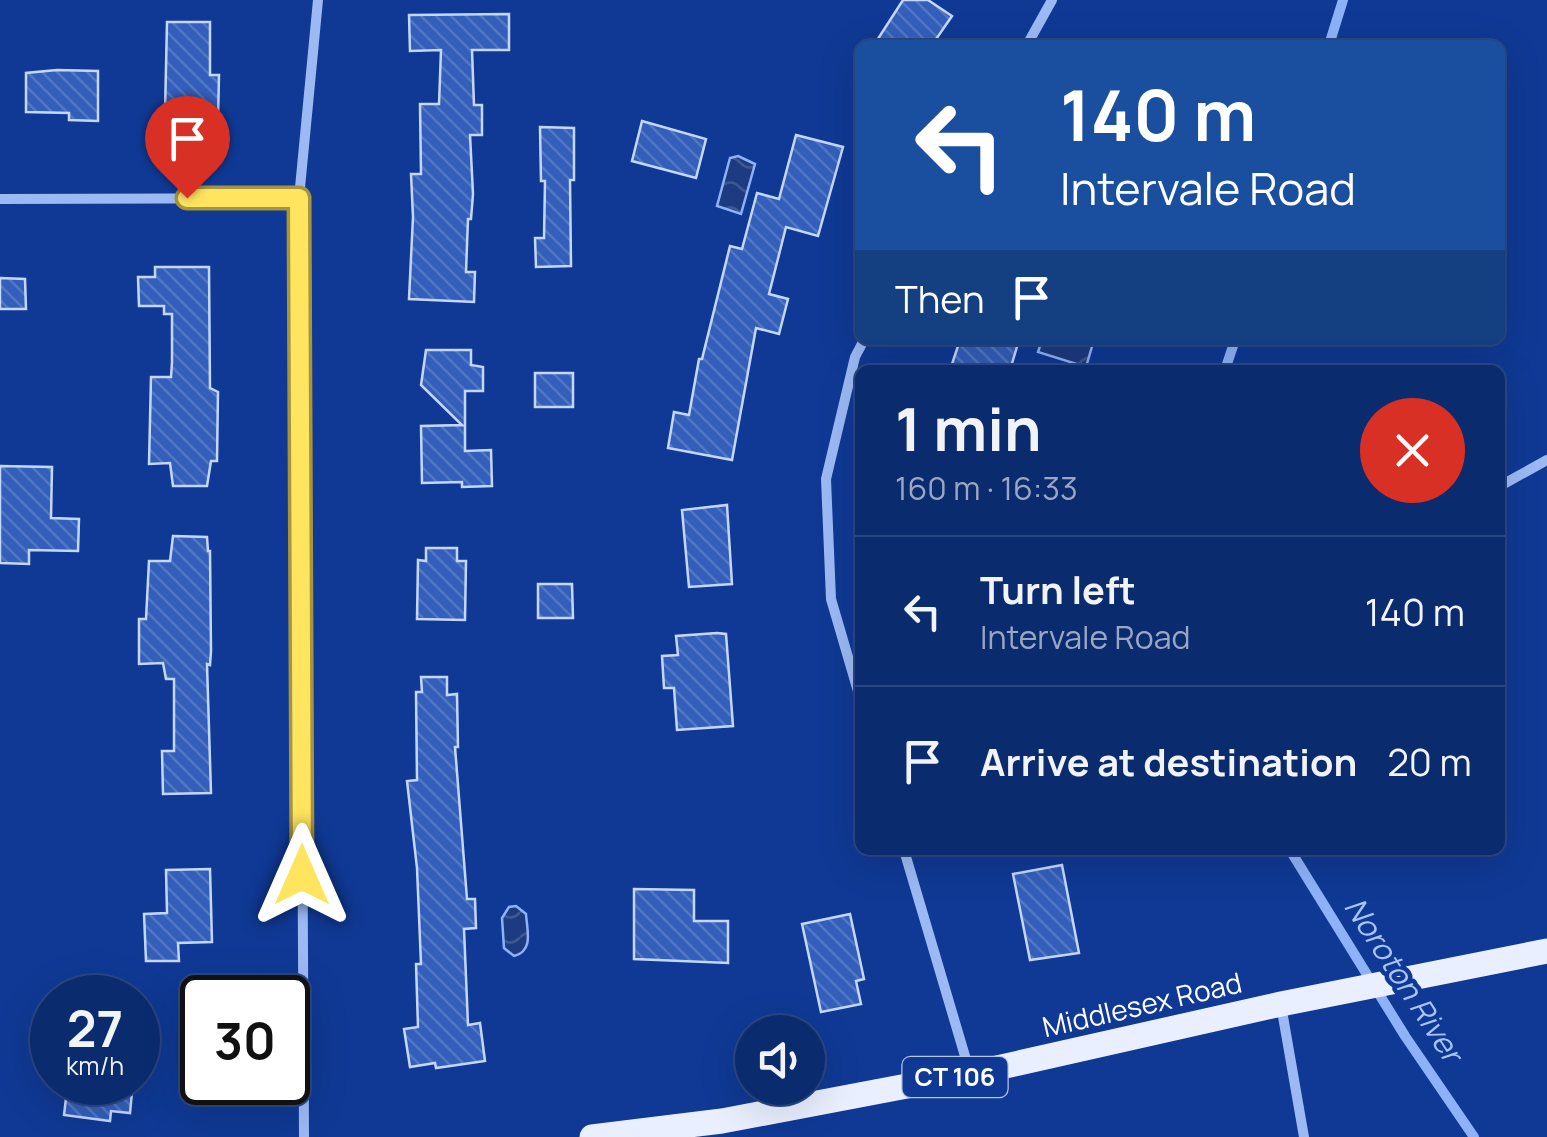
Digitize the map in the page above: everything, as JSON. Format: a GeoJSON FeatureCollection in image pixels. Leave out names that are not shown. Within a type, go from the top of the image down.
{"type":"FeatureCollection","features":[{"type":"Feature","properties":{"kind":"main road","name":"Middlesex Road"},"geometry":{"type":"LineString","coordinates":[[592,1137],[721,1129],[1281,1004],[1547,950]]}},
{"type":"Feature","properties":{"kind":"street"},"geometry":{"type":"LineString","coordinates":[[304,1137],[299,198],[318,0]]}},
{"type":"Feature","properties":{"kind":"street"},"geometry":{"type":"LineString","coordinates":[[1030,40],[1052,0]]}},
{"type":"Feature","properties":{"kind":"street"},"geometry":{"type":"LineString","coordinates":[[0,199],[299,198]]}},
{"type":"Feature","properties":{"kind":"street"},"geometry":{"type":"LineString","coordinates":[[855,681],[831,599],[826,479],[855,357],[861,345]]}},
{"type":"Feature","properties":{"kind":"street"},"geometry":{"type":"LineString","coordinates":[[1505,483],[1547,460]]}},
{"type":"Feature","properties":{"kind":"street"},"geometry":{"type":"LineString","coordinates":[[905,855],[970,1074]]}},
{"type":"Feature","properties":{"kind":"street"},"geometry":{"type":"LineString","coordinates":[[1281,1004],[1304,1137]]}},
{"type":"Feature","properties":{"kind":"water"},"geometry":{"type":"Polygon","coordinates":[[[738,156],[755,164],[741,214],[717,206],[730,158],[738,156]]]}},
{"type":"Feature","properties":{"kind":"water"},"geometry":{"type":"Polygon","coordinates":[[[1040,345],[1092,345],[1087,365],[1038,352],[1040,345]]]}},
{"type":"Feature","properties":{"kind":"water"},"geometry":{"type":"Polygon","coordinates":[[[516,906],[526,914],[528,939],[524,950],[514,956],[504,948],[502,918],[509,907],[516,906]]]}},
{"type":"Feature","properties":{"kind":"building"},"geometry":{"type":"Polygon","coordinates":[[[903,0],[928,0],[952,16],[935,40],[877,40],[903,0]]]}},
{"type":"Feature","properties":{"kind":"building"},"geometry":{"type":"Polygon","coordinates":[[[509,14],[509,50],[472,50],[474,105],[482,105],[482,135],[470,135],[473,194],[466,272],[475,272],[474,302],[409,299],[411,174],[421,174],[420,104],[439,104],[441,50],[410,51],[409,15],[509,14]]]}},
{"type":"Feature","properties":{"kind":"building"},"geometry":{"type":"Polygon","coordinates":[[[167,22],[210,22],[210,75],[219,75],[218,120],[187,121],[183,120],[183,113],[165,113],[167,22]]]}},
{"type":"Feature","properties":{"kind":"building"},"geometry":{"type":"Polygon","coordinates":[[[98,71],[98,121],[69,120],[69,113],[26,112],[26,73],[98,71]]]}},
{"type":"Feature","properties":{"kind":"building"},"geometry":{"type":"Polygon","coordinates":[[[642,121],[706,139],[696,178],[632,161],[642,121]]]}},
{"type":"Feature","properties":{"kind":"building"},"geometry":{"type":"Polygon","coordinates":[[[540,127],[574,128],[571,266],[536,267],[535,238],[544,238],[545,181],[541,181],[540,127]]]}},
{"type":"Feature","properties":{"kind":"building"},"geometry":{"type":"Polygon","coordinates":[[[796,135],[843,147],[818,236],[786,227],[769,294],[788,299],[779,334],[756,328],[732,460],[668,448],[674,412],[689,415],[699,359],[730,246],[742,249],[757,193],[779,199],[796,135]]]}},
{"type":"Feature","properties":{"kind":"building"},"geometry":{"type":"Polygon","coordinates":[[[155,267],[209,267],[210,388],[218,392],[217,461],[211,461],[207,486],[173,486],[170,463],[149,464],[151,377],[171,377],[172,362],[172,314],[164,314],[164,306],[139,306],[138,277],[155,277],[155,267]]]}},
{"type":"Feature","properties":{"kind":"building"},"geometry":{"type":"Polygon","coordinates":[[[0,278],[25,279],[26,309],[0,309],[0,278]]]}},
{"type":"Feature","properties":{"kind":"building"},"geometry":{"type":"Polygon","coordinates":[[[958,345],[1018,345],[1012,365],[952,365],[958,345]]]}},
{"type":"Feature","properties":{"kind":"building"},"geometry":{"type":"Polygon","coordinates":[[[426,350],[471,350],[471,365],[483,367],[483,391],[465,391],[465,451],[491,450],[492,486],[422,483],[421,426],[462,425],[421,385],[426,350]]]}},
{"type":"Feature","properties":{"kind":"building"},"geometry":{"type":"Polygon","coordinates":[[[535,373],[573,373],[573,407],[535,407],[535,373]]]}},
{"type":"Feature","properties":{"kind":"building"},"geometry":{"type":"Polygon","coordinates":[[[0,466],[52,467],[51,518],[79,519],[78,551],[29,550],[29,564],[0,563],[0,466]]]}},
{"type":"Feature","properties":{"kind":"building"},"geometry":{"type":"Polygon","coordinates":[[[727,505],[732,584],[689,587],[682,510],[727,505]]]}},
{"type":"Feature","properties":{"kind":"building"},"geometry":{"type":"Polygon","coordinates":[[[173,536],[207,537],[210,551],[211,651],[210,665],[207,664],[211,793],[163,794],[162,751],[174,751],[174,679],[166,679],[163,663],[139,664],[139,619],[146,619],[149,561],[170,561],[173,536]]]}},
{"type":"Feature","properties":{"kind":"building"},"geometry":{"type":"Polygon","coordinates":[[[426,548],[457,548],[457,561],[466,561],[465,620],[417,619],[418,560],[426,561],[426,548]]]}},
{"type":"Feature","properties":{"kind":"building"},"geometry":{"type":"Polygon","coordinates":[[[538,584],[572,584],[573,618],[538,618],[538,584]]]}},
{"type":"Feature","properties":{"kind":"building"},"geometry":{"type":"Polygon","coordinates":[[[726,634],[733,726],[677,730],[674,688],[664,688],[662,656],[678,655],[676,636],[726,634]]]}},
{"type":"Feature","properties":{"kind":"building"},"geometry":{"type":"Polygon","coordinates":[[[421,677],[447,677],[447,695],[457,694],[455,747],[467,899],[475,899],[476,928],[464,929],[468,1025],[480,1023],[485,1061],[436,1068],[435,1063],[410,1067],[404,1029],[418,1027],[416,964],[421,964],[417,868],[407,781],[417,780],[416,692],[422,692],[421,677]]]}},
{"type":"Feature","properties":{"kind":"building"},"geometry":{"type":"Polygon","coordinates":[[[1062,865],[1079,953],[1030,960],[1013,874],[1062,865]]]}},
{"type":"Feature","properties":{"kind":"building"},"geometry":{"type":"Polygon","coordinates":[[[210,869],[212,942],[178,943],[179,961],[146,961],[144,914],[167,913],[166,870],[210,869]]]}},
{"type":"Feature","properties":{"kind":"building"},"geometry":{"type":"Polygon","coordinates":[[[634,889],[694,890],[694,921],[728,921],[728,963],[634,959],[634,889]]]}},
{"type":"Feature","properties":{"kind":"building"},"geometry":{"type":"Polygon","coordinates":[[[850,914],[864,979],[856,981],[861,1004],[821,1012],[802,924],[850,914]]]}},
{"type":"Feature","properties":{"kind":"building"},"geometry":{"type":"Polygon","coordinates":[[[65,1105],[131,1105],[130,1113],[111,1111],[110,1121],[64,1115],[65,1105]]]}},
{"type":"Feature","properties":{"kind":"waterway","name":"Noroton River"},"geometry":{"type":"LineString","coordinates":[[1331,40],[1343,0]]}},
{"type":"Feature","properties":{"kind":"waterway","name":"Noroton River"},"geometry":{"type":"LineString","coordinates":[[1227,365],[1233,345]]}},
{"type":"Feature","properties":{"kind":"waterway","name":"Noroton River"},"geometry":{"type":"LineString","coordinates":[[1293,855],[1405,1036],[1474,1137]]}},
{"type":"Feature","properties":{"kind":"route"},"geometry":{"type":"LineString","coordinates":[[187,198],[299,198],[302,875]]}}]}
